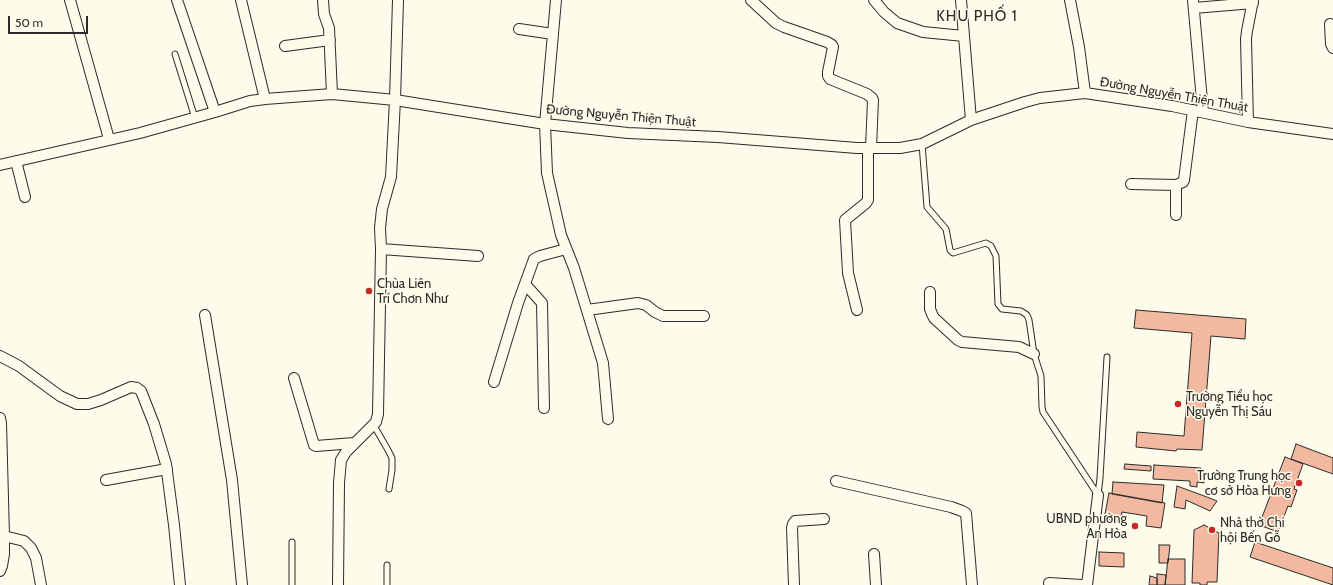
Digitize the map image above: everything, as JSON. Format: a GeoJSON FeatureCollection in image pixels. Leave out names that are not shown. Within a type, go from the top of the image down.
{"type":"FeatureCollection","features":[{"type":"Feature","properties":{"kind":"street"},"geometry":{"type":"LineString","coordinates":[[70,0],[109,140]]}},
{"type":"Feature","properties":{"kind":"street"},"geometry":{"type":"LineString","coordinates":[[177,0],[215,112]]}},
{"type":"Feature","properties":{"kind":"street"},"geometry":{"type":"LineString","coordinates":[[241,0],[265,98]]}},
{"type":"Feature","properties":{"kind":"street"},"geometry":{"type":"LineString","coordinates":[[323,0],[324,14],[329,28],[332,94]]}},
{"type":"Feature","properties":{"kind":"street"},"geometry":{"type":"LineString","coordinates":[[338,585],[339,470],[341,460],[354,443],[376,422],[379,405],[380,228],[382,209],[391,176],[398,0]]}},
{"type":"Feature","properties":{"kind":"street"},"geometry":{"type":"LineString","coordinates":[[556,0],[545,124],[547,174],[561,235],[587,310],[603,363],[608,419]]}},
{"type":"Feature","properties":{"kind":"street"},"geometry":{"type":"LineString","coordinates":[[751,0],[776,23],[832,44],[833,51],[828,72],[830,79],[867,94],[873,100],[869,148],[868,200],[845,220],[848,273],[856,310]]}},
{"type":"Feature","properties":{"kind":"street"},"geometry":{"type":"LineString","coordinates":[[874,0],[884,12],[897,23],[924,32],[964,36]]}},
{"type":"Feature","properties":{"kind":"street"},"geometry":{"type":"LineString","coordinates":[[961,0],[971,120]]}},
{"type":"Feature","properties":{"kind":"street"},"geometry":{"type":"LineString","coordinates":[[1070,0],[1079,47],[1085,93]]}},
{"type":"Feature","properties":{"kind":"street"},"geometry":{"type":"LineString","coordinates":[[1131,184],[1176,185],[1184,180],[1198,111],[1194,4],[1253,2],[1246,39],[1248,122]]}},
{"type":"Feature","properties":{"kind":"street"},"geometry":{"type":"LineString","coordinates":[[1330,24],[1331,44],[1333,48]]}},
{"type":"Feature","properties":{"kind":"street"},"geometry":{"type":"LineString","coordinates":[[520,29],[553,34]]}},
{"type":"Feature","properties":{"kind":"street"},"geometry":{"type":"LineString","coordinates":[[285,46],[330,40]]}},
{"type":"Feature","properties":{"kind":"street","name":"Đường Nguyễn Thiện Thuật"},"geometry":{"type":"LineString","coordinates":[[0,165],[140,134],[250,101],[265,98],[332,94],[395,100],[545,124],[628,133],[718,137],[869,148],[900,148],[922,144],[971,120],[1026,102],[1040,98],[1085,93],[1144,101],[1248,122],[1333,134]]}},
{"type":"Feature","properties":{"kind":"street"},"geometry":{"type":"LineString","coordinates":[[16,161],[25,197]]}},
{"type":"Feature","properties":{"kind":"street"},"geometry":{"type":"LineString","coordinates":[[1176,185],[1176,215]]}},
{"type":"Feature","properties":{"kind":"street"},"geometry":{"type":"LineString","coordinates":[[381,249],[478,256]]}},
{"type":"Feature","properties":{"kind":"street"},"geometry":{"type":"LineString","coordinates":[[494,382],[509,331],[534,259],[566,249]]}},
{"type":"Feature","properties":{"kind":"street"},"geometry":{"type":"LineString","coordinates":[[525,284],[542,303],[544,408]]}},
{"type":"Feature","properties":{"kind":"street"},"geometry":{"type":"LineString","coordinates":[[930,292],[930,309],[932,314],[958,340],[962,342],[1019,347],[1034,354]]}},
{"type":"Feature","properties":{"kind":"street"},"geometry":{"type":"LineString","coordinates":[[587,310],[638,303],[646,305],[663,316],[704,316]]}},
{"type":"Feature","properties":{"kind":"street"},"geometry":{"type":"LineString","coordinates":[[205,315],[232,480],[242,585]]}},
{"type":"Feature","properties":{"kind":"street"},"geometry":{"type":"LineString","coordinates":[[0,356],[19,366],[60,396],[77,404],[88,404],[131,387],[137,388],[141,391],[154,424],[167,469],[180,585]]}},
{"type":"Feature","properties":{"kind":"street"},"geometry":{"type":"LineString","coordinates":[[294,378],[314,445],[354,443]]}},
{"type":"Feature","properties":{"kind":"street"},"geometry":{"type":"LineString","coordinates":[[0,418],[4,554],[0,571]]}},
{"type":"Feature","properties":{"kind":"street"},"geometry":{"type":"LineString","coordinates":[[106,480],[167,469]]}},
{"type":"Feature","properties":{"kind":"street"},"geometry":{"type":"LineString","coordinates":[[836,481],[951,508],[966,513],[972,585]]}},
{"type":"Feature","properties":{"kind":"street"},"geometry":{"type":"LineString","coordinates":[[1087,585],[1098,495]]}},
{"type":"Feature","properties":{"kind":"street"},"geometry":{"type":"LineString","coordinates":[[794,585],[793,524],[795,521],[824,519]]}},
{"type":"Feature","properties":{"kind":"street"},"geometry":{"type":"LineString","coordinates":[[3,538],[24,541],[32,548],[36,558],[41,585]]}},
{"type":"Feature","properties":{"kind":"street"},"geometry":{"type":"LineString","coordinates":[[874,554],[876,585]]}},
{"type":"Feature","properties":{"kind":"street"},"geometry":{"type":"LineString","coordinates":[[1049,583],[1082,585]]}},
{"type":"Feature","properties":{"kind":"lane"},"geometry":{"type":"LineString","coordinates":[[175,54],[195,118]]}},
{"type":"Feature","properties":{"kind":"lane"},"geometry":{"type":"LineString","coordinates":[[922,144],[926,204],[928,209],[946,229],[950,250],[955,253],[986,243],[991,246],[997,260],[998,304],[1002,309],[1021,311],[1027,315],[1030,320],[1034,354],[1041,376],[1042,407],[1044,412],[1098,495]]}},
{"type":"Feature","properties":{"kind":"lane"},"geometry":{"type":"LineString","coordinates":[[1098,495],[1107,357]]}},
{"type":"Feature","properties":{"kind":"lane"},"geometry":{"type":"LineString","coordinates":[[373,424],[392,458],[389,489]]}},
{"type":"Feature","properties":{"kind":"lane"},"geometry":{"type":"LineString","coordinates":[[292,542],[292,585]]}},
{"type":"Feature","properties":{"kind":"lane"},"geometry":{"type":"LineString","coordinates":[[387,565],[387,585]]}},
{"type":"Feature","properties":{"kind":"building"},"geometry":{"type":"Polygon","coordinates":[[[1136,310],[1246,319],[1245,339],[1211,336],[1202,450],[1177,449],[1176,451],[1136,447],[1137,432],[1184,436],[1192,333],[1134,328],[1136,310]]]}},
{"type":"Feature","properties":{"kind":"building"},"geometry":{"type":"Polygon","coordinates":[[[1296,444],[1333,458],[1333,474],[1291,459],[1296,444]]]}},
{"type":"Feature","properties":{"kind":"building"},"geometry":{"type":"Polygon","coordinates":[[[1285,457],[1303,464],[1294,489],[1297,490],[1291,507],[1288,506],[1278,532],[1259,525],[1285,457]]]}},
{"type":"Feature","properties":{"kind":"building"},"geometry":{"type":"Polygon","coordinates":[[[1125,464],[1151,466],[1151,471],[1124,469],[1125,464]]]}},
{"type":"Feature","properties":{"kind":"building"},"geometry":{"type":"Polygon","coordinates":[[[1154,465],[1201,468],[1200,475],[1204,476],[1204,483],[1197,482],[1197,487],[1190,486],[1190,481],[1153,479],[1154,465]]]}},
{"type":"Feature","properties":{"kind":"building"},"geometry":{"type":"Polygon","coordinates":[[[1113,482],[1164,485],[1162,503],[1112,494],[1113,482]]]}},
{"type":"Feature","properties":{"kind":"building"},"geometry":{"type":"Polygon","coordinates":[[[1177,486],[1217,501],[1210,511],[1186,500],[1185,509],[1174,507],[1177,486]]]}},
{"type":"Feature","properties":{"kind":"building"},"geometry":{"type":"Polygon","coordinates":[[[1109,493],[1165,503],[1161,528],[1146,526],[1147,516],[1122,512],[1120,522],[1104,519],[1109,493]]]}},
{"type":"Feature","properties":{"kind":"building"},"geometry":{"type":"Polygon","coordinates":[[[1204,525],[1219,533],[1217,582],[1207,582],[1207,585],[1200,585],[1200,583],[1192,583],[1194,530],[1204,525]]]}},
{"type":"Feature","properties":{"kind":"building"},"geometry":{"type":"Polygon","coordinates":[[[1255,542],[1333,568],[1333,585],[1250,557],[1255,542]]]}},
{"type":"Feature","properties":{"kind":"building"},"geometry":{"type":"Polygon","coordinates":[[[1159,545],[1170,545],[1168,563],[1159,563],[1159,545]]]}},
{"type":"Feature","properties":{"kind":"building"},"geometry":{"type":"Polygon","coordinates":[[[1099,552],[1124,553],[1124,567],[1099,566],[1099,552]]]}},
{"type":"Feature","properties":{"kind":"building"},"geometry":{"type":"Polygon","coordinates":[[[1168,559],[1185,559],[1185,585],[1165,585],[1168,559]]]}},
{"type":"Feature","properties":{"kind":"building"},"geometry":{"type":"Polygon","coordinates":[[[1157,574],[1166,575],[1165,585],[1157,585],[1157,574]]]}},
{"type":"Feature","properties":{"kind":"building"},"geometry":{"type":"Polygon","coordinates":[[[1150,576],[1157,578],[1157,585],[1149,585],[1150,576]]]}},
{"type":"Feature","properties":{"kind":"place","name":"Chùa Liên Trí Chơn Như"},"geometry":{"type":"Point","coordinates":[369,291]}},
{"type":"Feature","properties":{"kind":"place","name":"Trường Tiểu học Nguyễn Thị Sáu"},"geometry":{"type":"Point","coordinates":[1178,404]}},
{"type":"Feature","properties":{"kind":"place","name":"Trường Trung học cơ sở Hòa Hưng"},"geometry":{"type":"Point","coordinates":[1299,483]}},
{"type":"Feature","properties":{"kind":"place","name":"UBND phường An Hòa"},"geometry":{"type":"Point","coordinates":[1135,526]}},
{"type":"Feature","properties":{"kind":"place","name":"Nhà thờ Chi hội Bến Gỗ"},"geometry":{"type":"Point","coordinates":[1212,530]}},
{"type":"Feature","properties":{"kind":"district","name":"KHU PHỐ 1"},"geometry":{"type":"Point","coordinates":[977,17]}}]}
